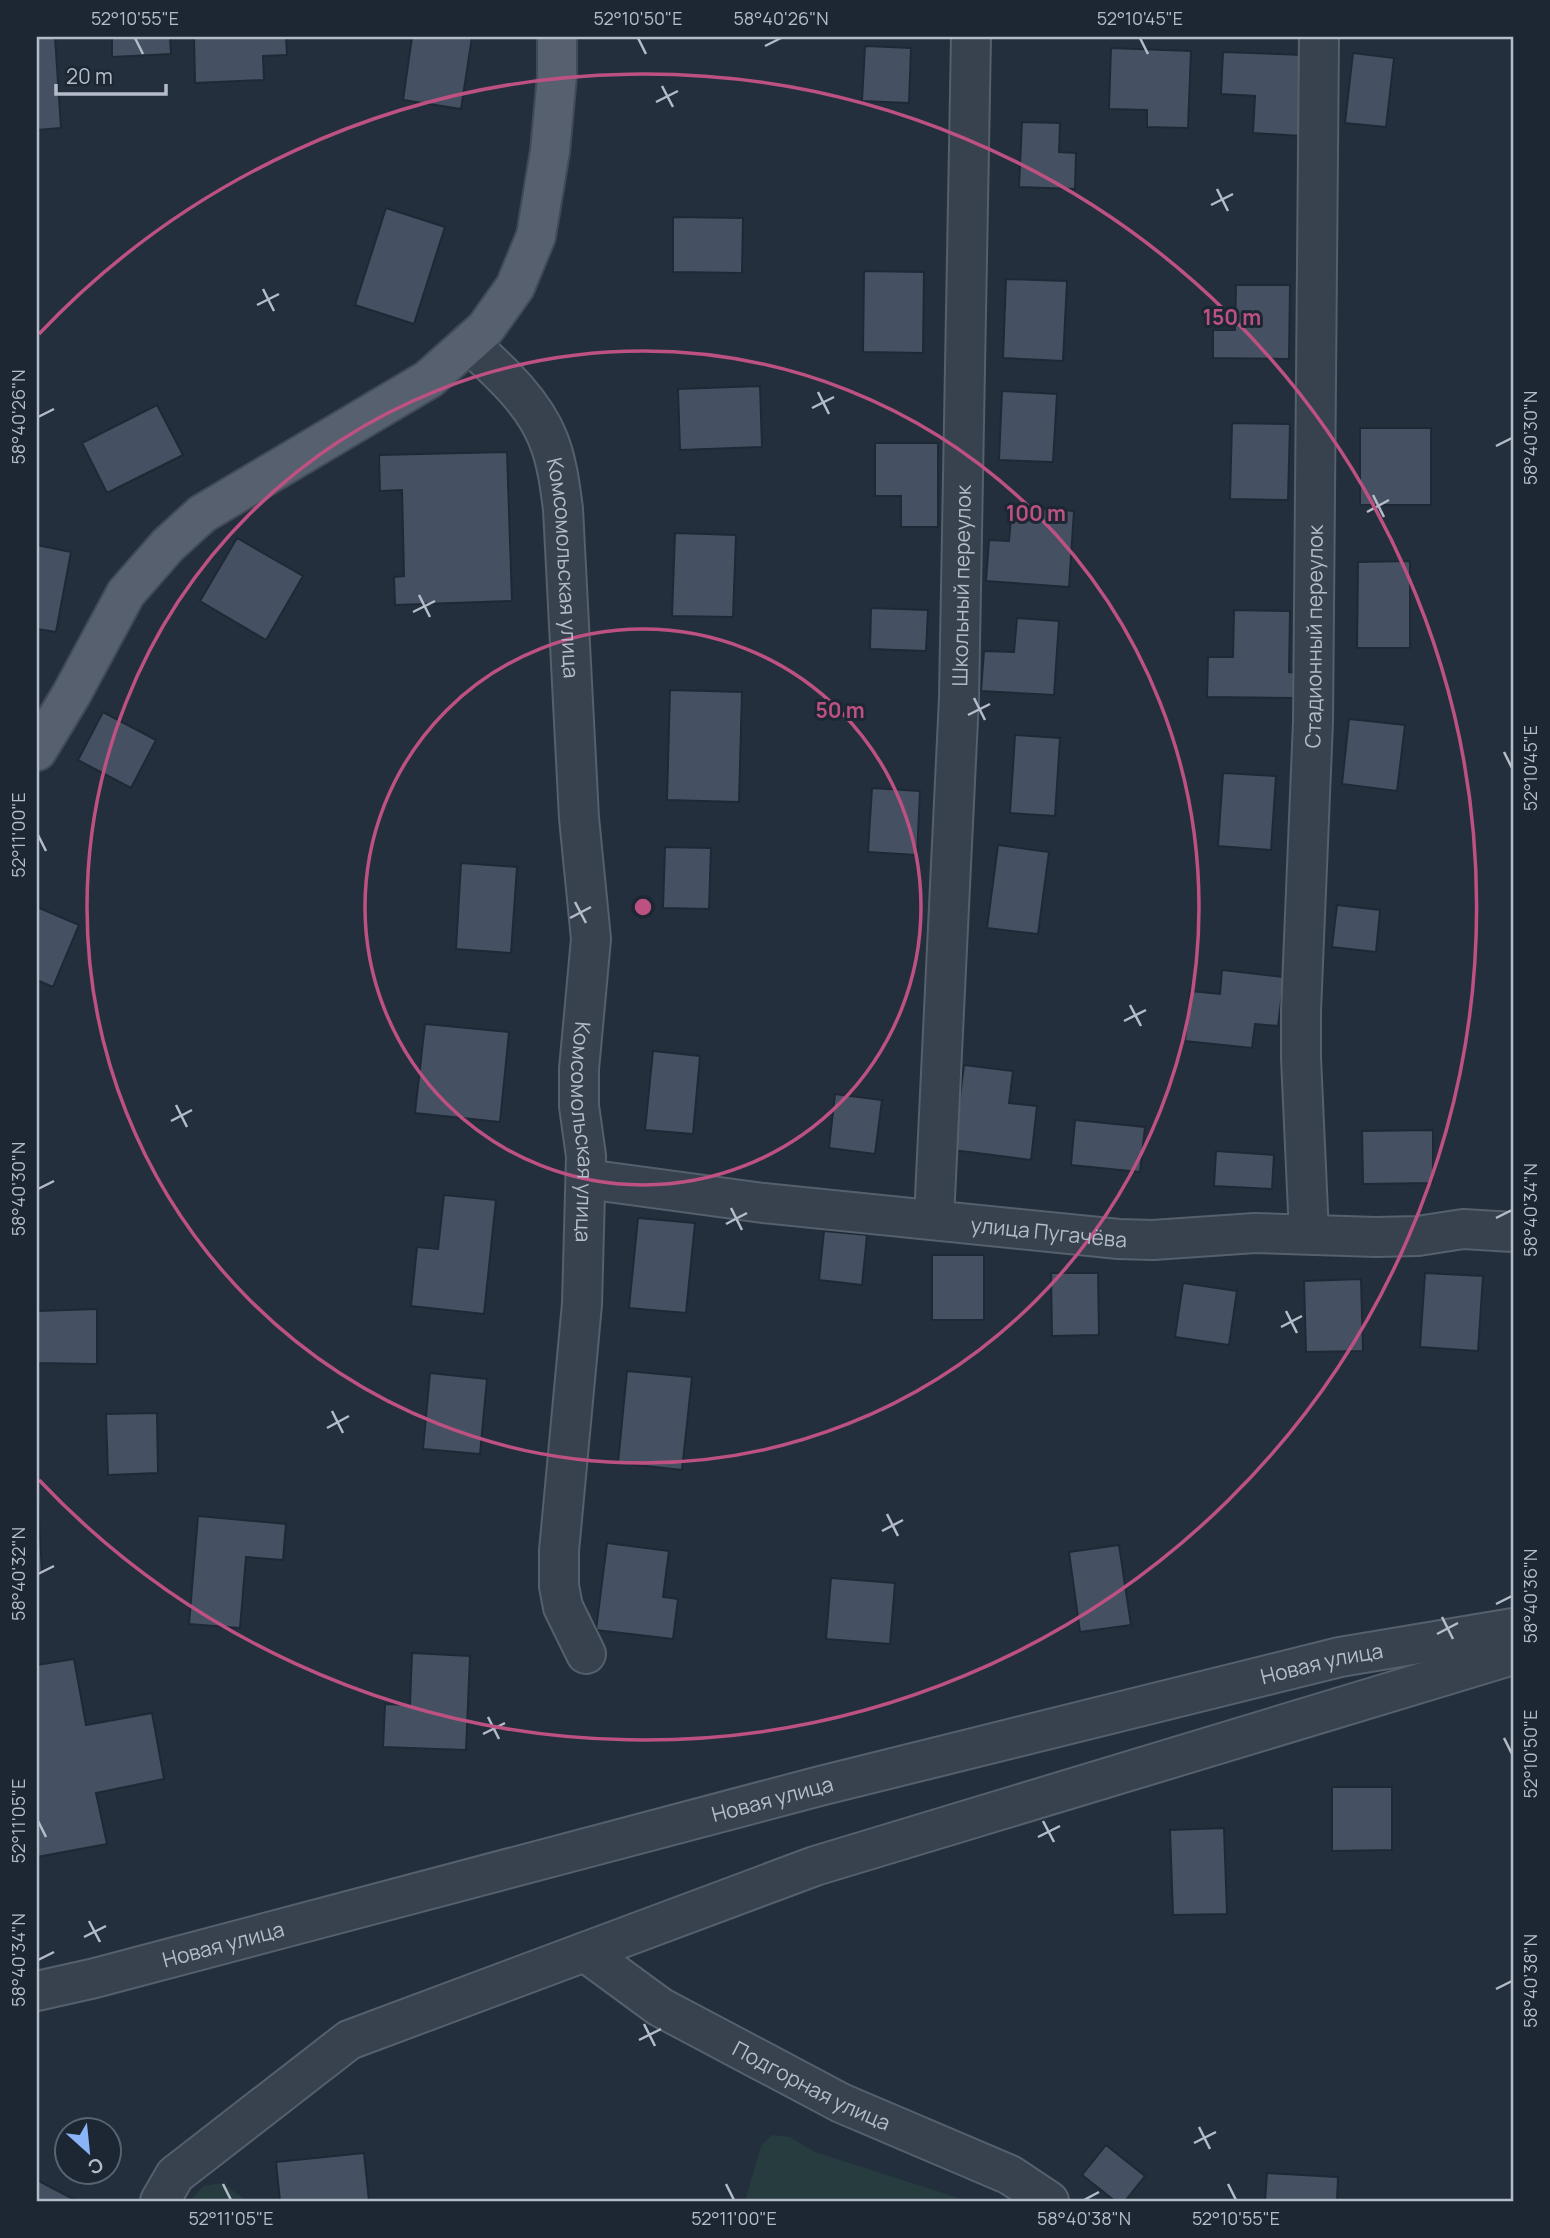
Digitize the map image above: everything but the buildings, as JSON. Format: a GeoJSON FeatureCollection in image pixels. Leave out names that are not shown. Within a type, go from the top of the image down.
{"type":"FeatureCollection","features":[{"type":"Feature","properties":{"kind":"main road"},"geometry":{"type":"LineString","coordinates":[[37,751],[71,695],[126,593],[168,545],[202,514],[429,379],[485,329],[515,287],[536,236],[550,151],[557,76],[557,37]]}},
{"type":"Feature","properties":{"kind":"street","name":"Школьный переулок"},"geometry":{"type":"LineString","coordinates":[[934,1219],[959,698],[971,37]]}},
{"type":"Feature","properties":{"kind":"street","name":"Стадионный переулок"},"geometry":{"type":"LineString","coordinates":[[1309,1234],[1301,1011],[1313,722],[1319,37]]}},
{"type":"Feature","properties":{"kind":"street","name":"Комсомольская улица"},"geometry":{"type":"LineString","coordinates":[[469,343],[508,379],[528,404],[548,439],[558,475],[563,509],[576,766],[591,939],[579,1069],[579,1106],[586,1156],[582,1304],[559,1574],[564,1606],[586,1654]]}},
{"type":"Feature","properties":{"kind":"street","name":"улица Пугачёва"},"geometry":{"type":"LineString","coordinates":[[586,1179],[764,1203],[1119,1239],[1153,1240],[1255,1233],[1418,1236],[1463,1229],[1513,1232]]}},
{"type":"Feature","properties":{"kind":"street","name":"Новая улица"},"geometry":{"type":"LineString","coordinates":[[37,1991],[820,1786],[1340,1657],[1513,1628]]}},
{"type":"Feature","properties":{"kind":"street","name":"Новая улица"},"geometry":{"type":"LineString","coordinates":[[160,2201],[175,2175],[349,2040],[815,1866],[1513,1655]]}},
{"type":"Feature","properties":{"kind":"street","name":"Подгорная улица"},"geometry":{"type":"LineString","coordinates":[[585,1952],[660,2007],[841,2103],[1010,2175],[1049,2201]]}},
{"type":"Feature","properties":{"kind":"green space"},"geometry":{"type":"Polygon","coordinates":[[[772,2135],[790,2137],[815,2152],[968,2201],[745,2201],[761,2146],[772,2135]]]}},
{"type":"Feature","properties":{"kind":"green space"},"geometry":{"type":"Polygon","coordinates":[[[222,2183],[247,2201],[189,2201],[204,2186],[222,2183]]]}}]}
